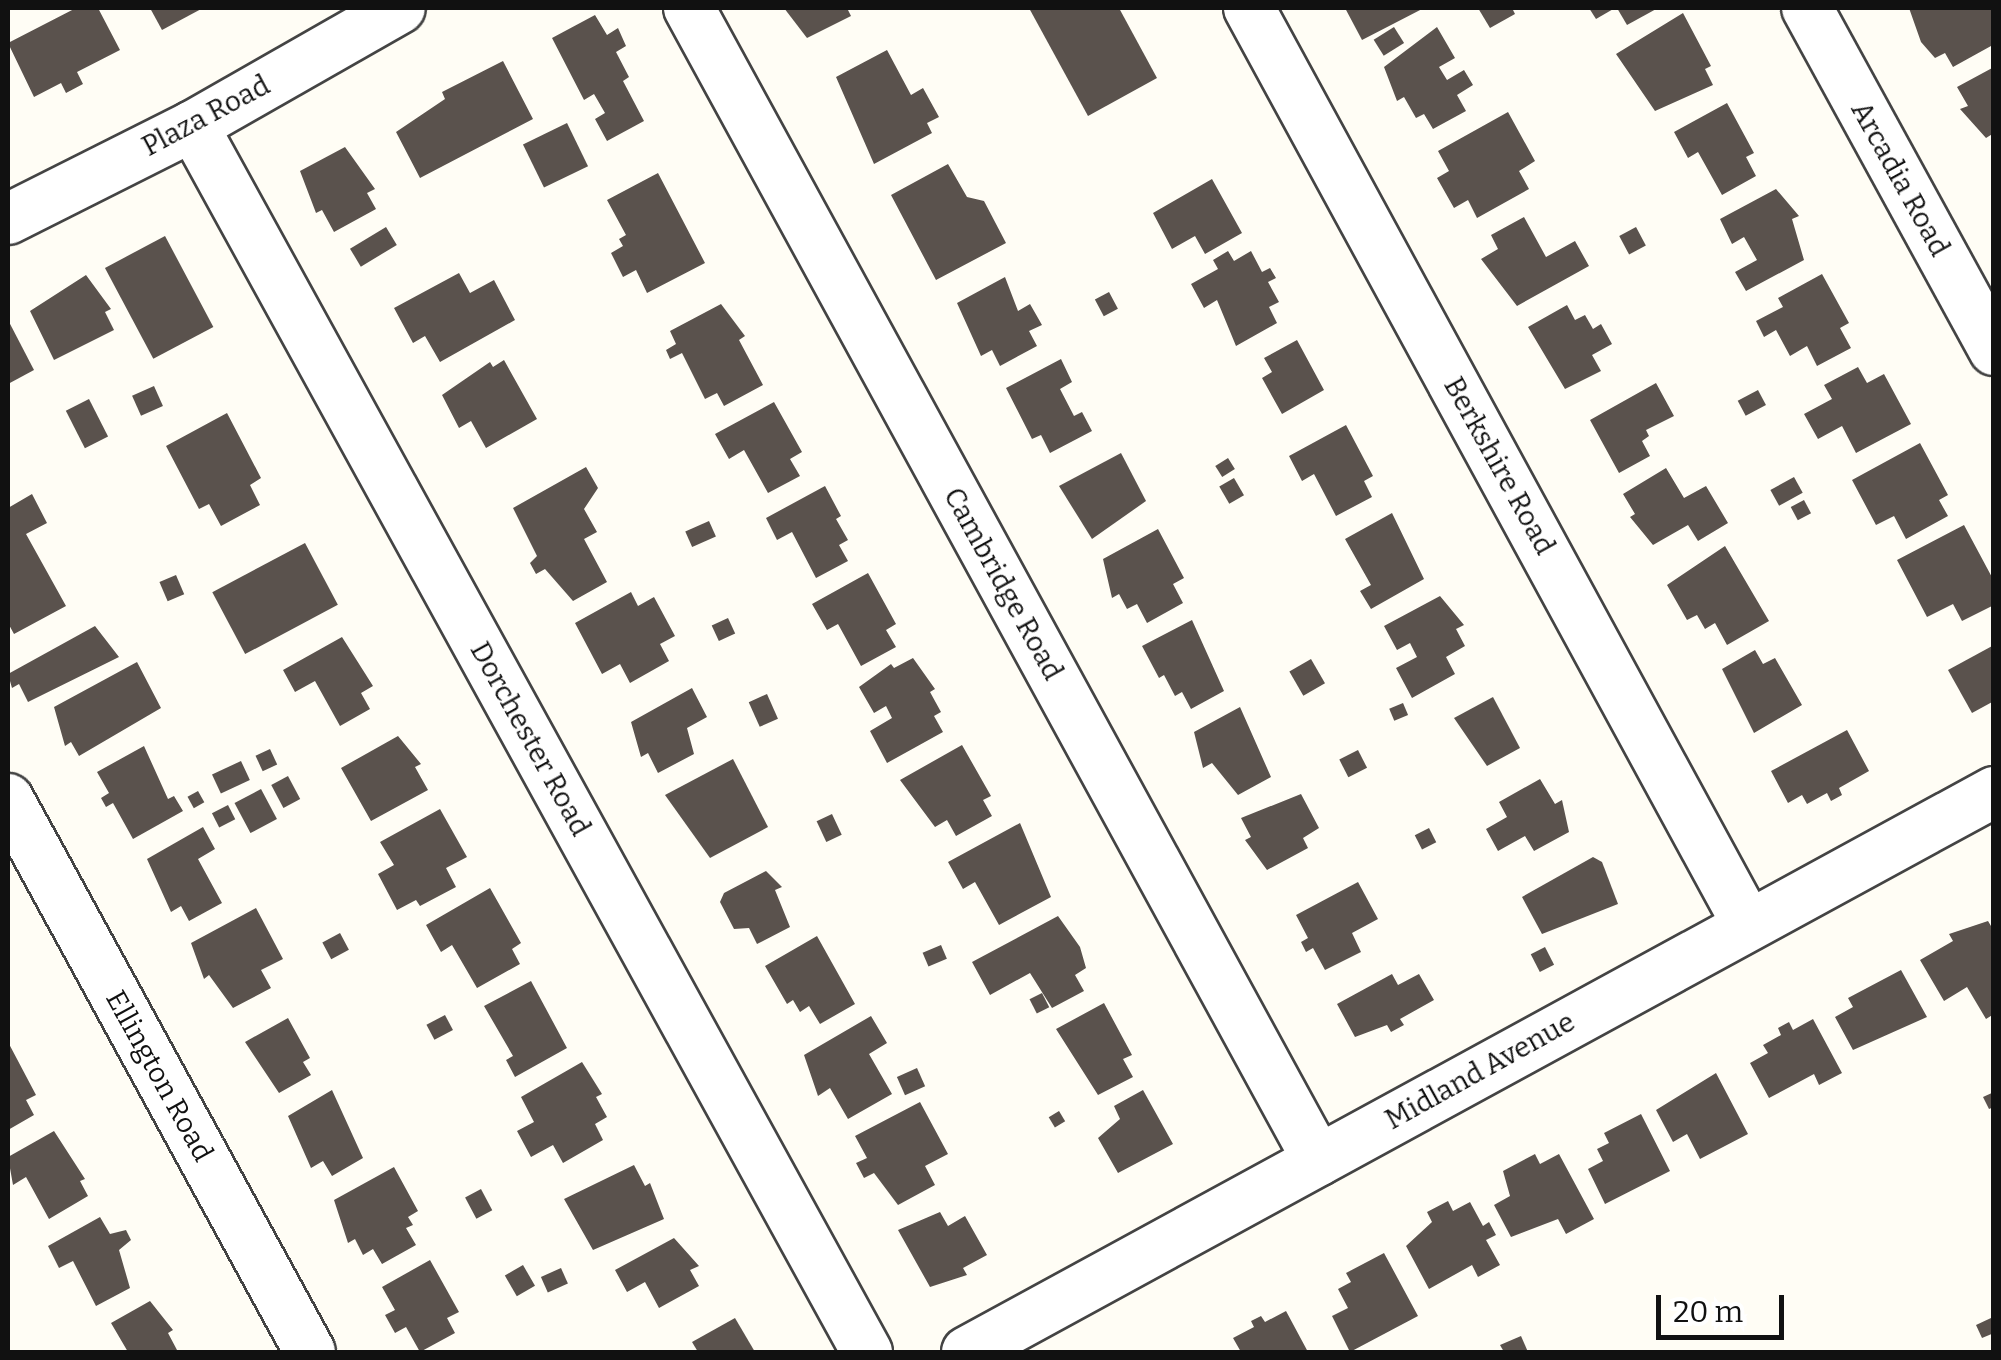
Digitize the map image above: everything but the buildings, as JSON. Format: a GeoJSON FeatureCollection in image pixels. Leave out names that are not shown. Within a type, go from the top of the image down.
{"type":"FeatureCollection","features":[{"type":"Feature","properties":{"kind":"street","name":"Plaza Road"},"geometry":{"type":"LineString","coordinates":[[8,218],[193,126],[400,8]]}},
{"type":"Feature","properties":{"kind":"street","name":"Cambridge Road"},"geometry":{"type":"LineString","coordinates":[[689,8],[1318,1160]]}},
{"type":"Feature","properties":{"kind":"street","name":"Berkshire Road"},"geometry":{"type":"LineString","coordinates":[[1249,8],[1748,926]]}},
{"type":"Feature","properties":{"kind":"street","name":"Arcadia Road"},"geometry":{"type":"LineString","coordinates":[[1807,8],[1994,350]]}},
{"type":"Feature","properties":{"kind":"street","name":"Dorchester Road"},"geometry":{"type":"LineString","coordinates":[[193,126],[866,1352]]}},
{"type":"Feature","properties":{"kind":"street","name":"Midland Avenue"},"geometry":{"type":"LineString","coordinates":[[967,1352],[1994,792]]}},
{"type":"Feature","properties":{"kind":"street","name":"Ellington Road"},"geometry":{"type":"LineString","coordinates":[[8,799],[310,1352]]}}]}
